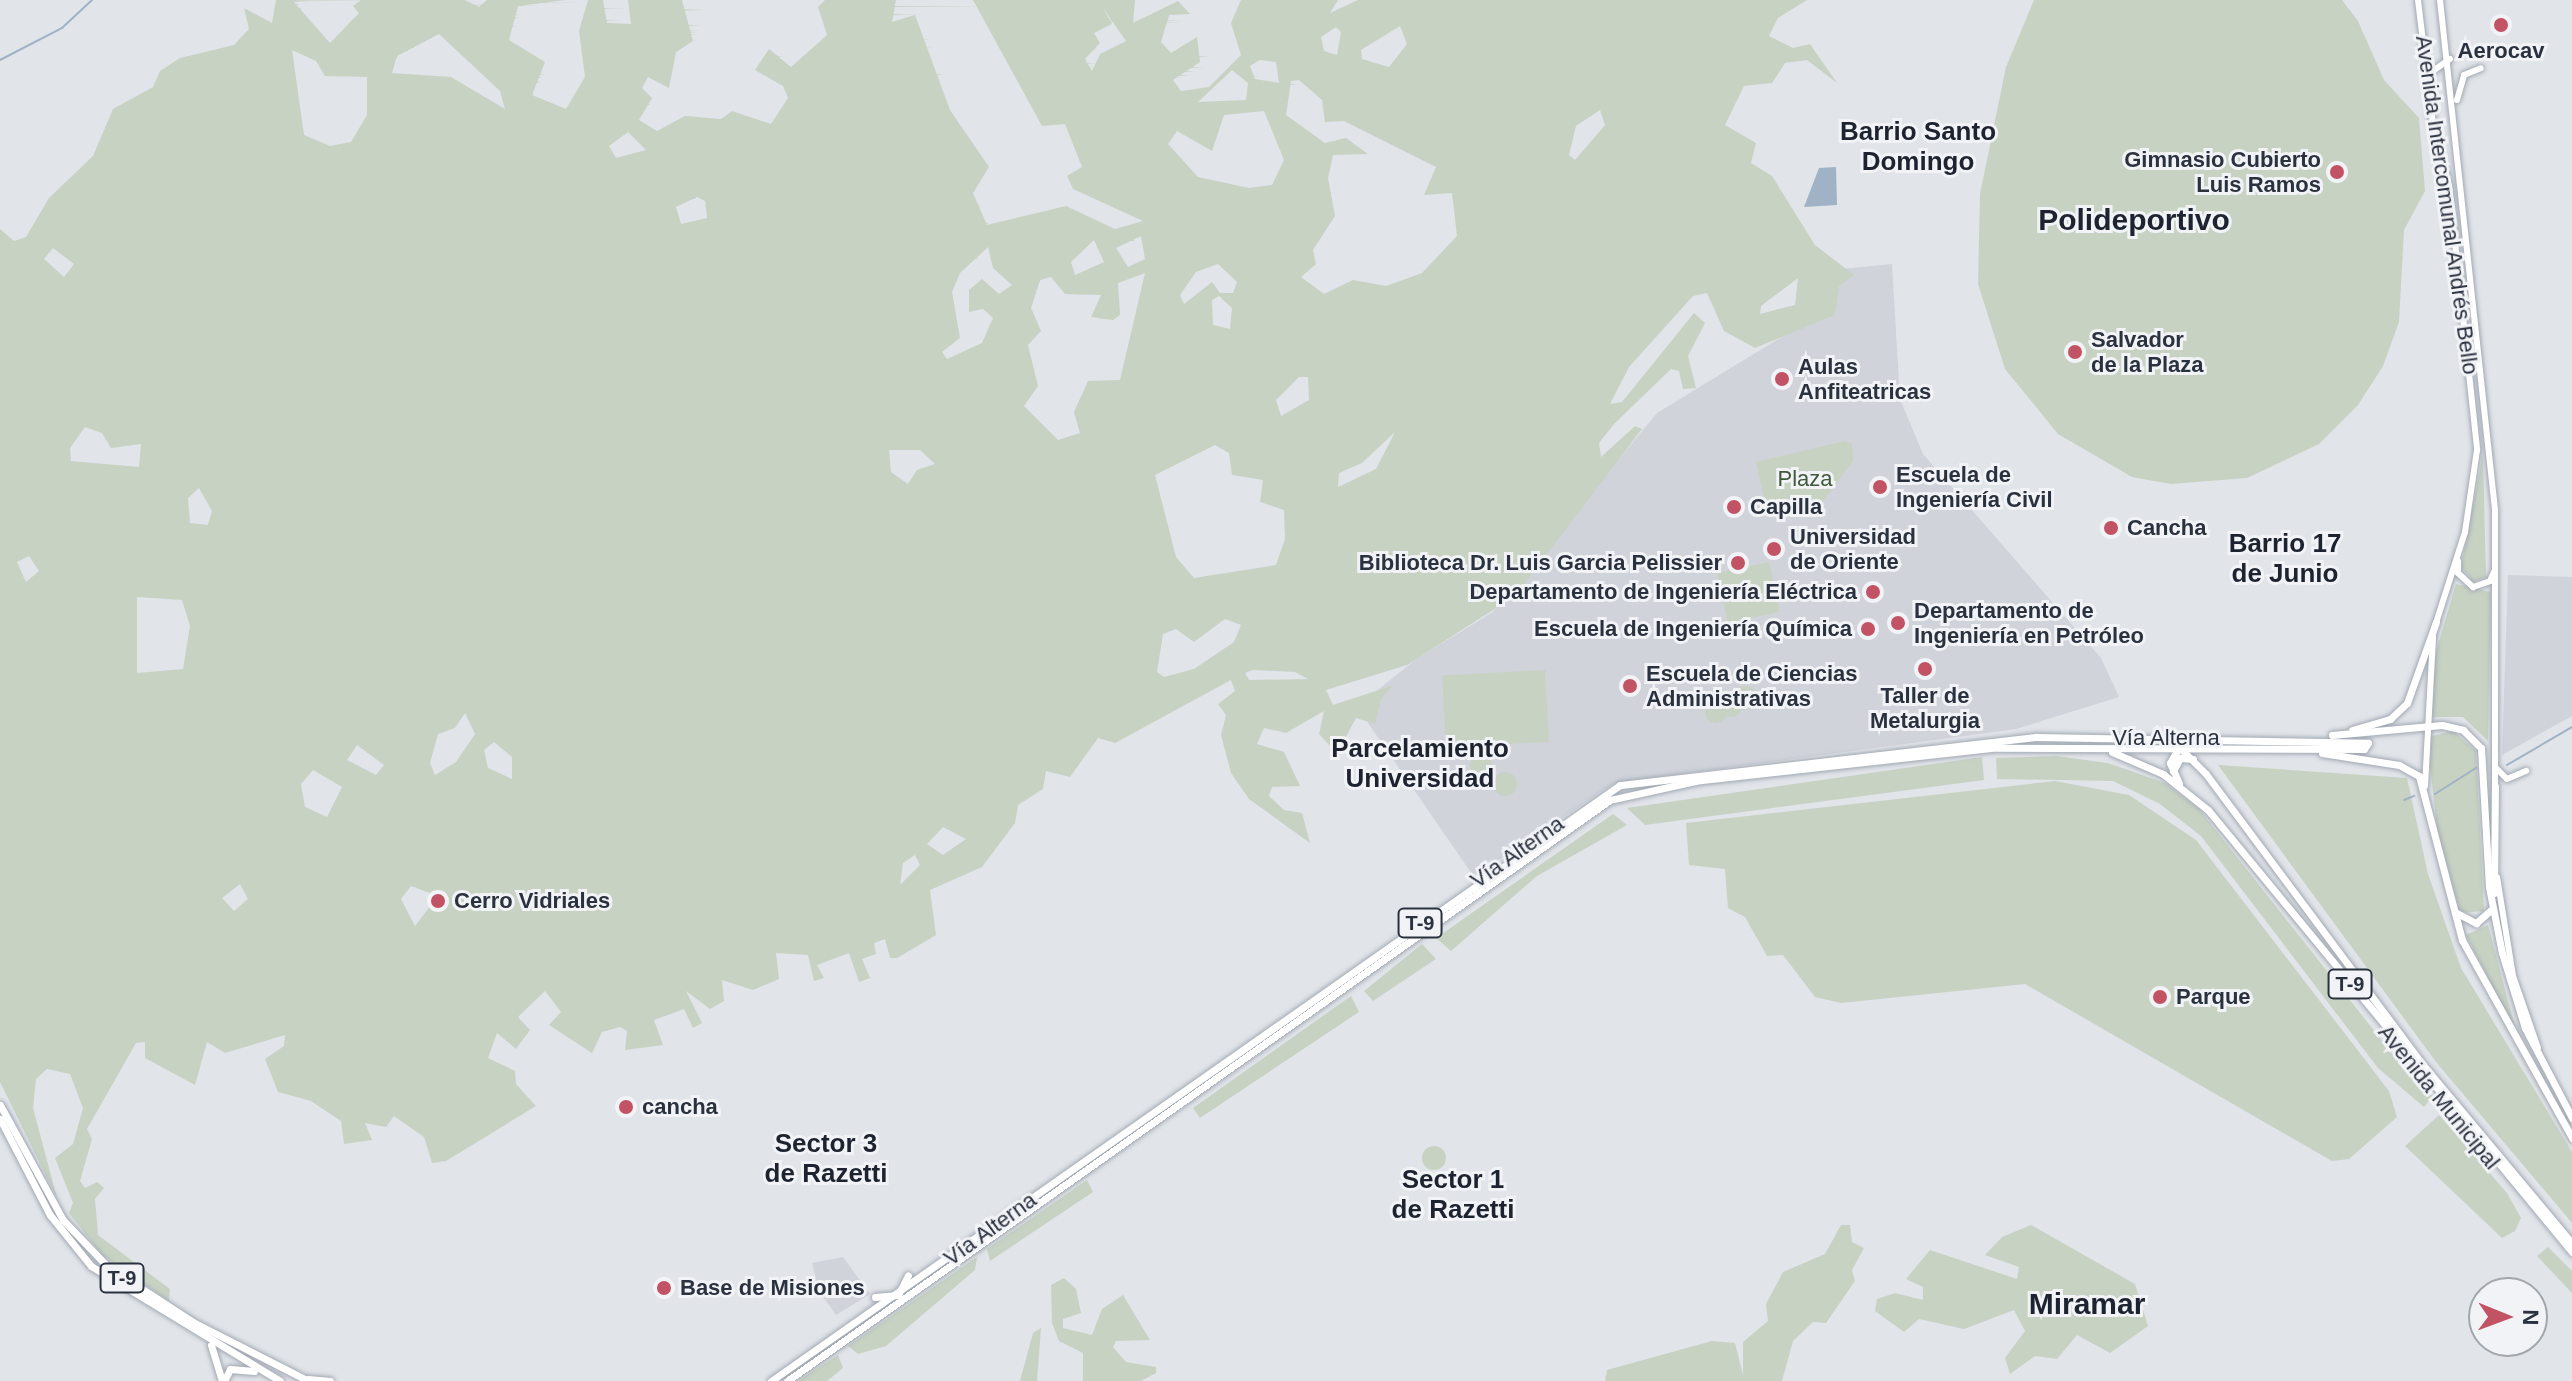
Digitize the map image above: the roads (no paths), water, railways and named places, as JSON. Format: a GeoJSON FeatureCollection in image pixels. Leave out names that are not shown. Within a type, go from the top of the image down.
{"type":"FeatureCollection","features":[{"type":"Feature","properties":{"kind":"highway"},"geometry":{"type":"LineString","coordinates":[[2342,734],[2390,719],[2407,703],[2436,622]]}},
{"type":"Feature","properties":{"kind":"highway"},"geometry":{"type":"LineString","coordinates":[[2312,738],[2423,726],[2457,727],[2481,748],[2492,908],[2513,995],[2549,1073]]}},
{"type":"Feature","properties":{"kind":"highway","name":"T-9"},"geometry":{"type":"LineString","coordinates":[[2169,738],[2181,749],[2206,738]]}},
{"type":"Feature","properties":{"kind":"highway"},"geometry":{"type":"LineString","coordinates":[[2300,749],[2368,746],[2312,738]]}},
{"type":"Feature","properties":{"kind":"highway","name":"Vía Alterna"},"geometry":{"type":"LineString","coordinates":[[771,1381],[898,1295],[1608,790],[1656,776],[1969,741],[2312,738]]}},
{"type":"Feature","properties":{"kind":"highway","name":"Avenida Municipal"},"geometry":{"type":"LineString","coordinates":[[2102,749],[2188,792],[2572,1252]]}},
{"type":"Feature","properties":{"kind":"highway"},"geometry":{"type":"LineString","coordinates":[[2172,774],[2181,749]]}},
{"type":"Feature","properties":{"kind":"highway","name":"Avenida Municipal"},"geometry":{"type":"LineString","coordinates":[[2181,749],[2206,774],[2423,1065],[2572,1243]]}},
{"type":"Feature","properties":{"kind":"highway"},"geometry":{"type":"LineString","coordinates":[[2300,749],[2407,767],[2425,786]]}},
{"type":"Feature","properties":{"kind":"highway","name":"Vía Alterna"},"geometry":{"type":"LineString","coordinates":[[787,1381],[1610,800],[1700,780],[1958,751],[2300,749]]}},
{"type":"Feature","properties":{"kind":"highway"},"geometry":{"type":"LineString","coordinates":[[2206,774],[2203,756],[2218,750]]}},
{"type":"Feature","properties":{"kind":"highway"},"geometry":{"type":"LineString","coordinates":[[2172,774],[2180,758],[2193,759]]}},
{"type":"Feature","properties":{"kind":"highway","name":"T-9"},"geometry":{"type":"LineString","coordinates":[[2172,774],[2188,792]]}},
{"type":"Feature","properties":{"kind":"highway","name":"Avenida Intercomunal Andrés Bello"},"geometry":{"type":"LineString","coordinates":[[2425,786],[2448,899],[2473,967],[2572,1138]]}},
{"type":"Feature","properties":{"kind":"highway"},"geometry":{"type":"LineString","coordinates":[[2448,899],[2467,922],[2483,920],[2492,908],[2495,786]]}},
{"type":"Feature","properties":{"kind":"highway","name":"Avenida Intercomunal Andrés Bello"},"geometry":{"type":"LineString","coordinates":[[2549,1073],[2572,1118]]}},
{"type":"Feature","properties":{"kind":"highway","name":"T-9"},"geometry":{"type":"LineString","coordinates":[[0,1105],[58,1213],[107,1266],[305,1379],[330,1381]]}},
{"type":"Feature","properties":{"kind":"highway","name":"T-9"},"geometry":{"type":"LineString","coordinates":[[0,1119],[71,1245],[121,1290],[280,1381]]}},
{"type":"Feature","properties":{"kind":"highway"},"geometry":{"type":"LineString","coordinates":[[875,1297],[898,1295],[908,1275]]}},
{"type":"Feature","properties":{"kind":"highway"},"geometry":{"type":"LineString","coordinates":[[204,1338],[217,1354],[223,1381]]}},
{"type":"Feature","properties":{"kind":"highway","name":"T-9"},"geometry":{"type":"LineString","coordinates":[[223,1381],[237,1367],[266,1374]]}},
{"type":"Feature","properties":{"kind":"main road","name":"Avenida Intercomunal Andrés Bello"},"geometry":{"type":"LineString","coordinates":[[2418,0],[2427,75],[2449,186],[2475,413],[2474,488],[2458,554],[2436,622],[2423,726],[2425,786]]}},
{"type":"Feature","properties":{"kind":"main road","name":"Avenida Intercomunal Andrés Bello"},"geometry":{"type":"LineString","coordinates":[[2440,0],[2456,108],[2497,554],[2495,786],[2506,939],[2549,1073]]}},
{"type":"Feature","properties":{"kind":"main road"},"geometry":{"type":"LineString","coordinates":[[2427,75],[2440,60],[2450,59]]}},
{"type":"Feature","properties":{"kind":"main road"},"geometry":{"type":"LineString","coordinates":[[2456,108],[2464,75],[2481,68]]}},
{"type":"Feature","properties":{"kind":"main road"},"geometry":{"type":"LineString","coordinates":[[2458,554],[2458,573],[2473,587],[2490,581],[2497,554]]}},
{"type":"Feature","properties":{"kind":"main road"},"geometry":{"type":"LineString","coordinates":[[2495,758],[2503,778],[2526,771]]}},
{"type":"Feature","properties":{"kind":"water"},"geometry":{"type":"Polygon","coordinates":[[[1836,167],[1837,205],[1804,207],[1819,168],[1836,167]]]}},
{"type":"Feature","properties":{"kind":"waterway"},"geometry":{"type":"LineString","coordinates":[[0,60],[62,28],[92,0]]}},
{"type":"Feature","properties":{"kind":"waterway"},"geometry":{"type":"LineString","coordinates":[[2507,765],[2572,727]]}},
{"type":"Feature","properties":{"kind":"waterway"},"geometry":{"type":"LineString","coordinates":[[2435,794],[2476,768]]}},
{"type":"Feature","properties":{"kind":"waterway"},"geometry":{"type":"LineString","coordinates":[[2404,800],[2414,796]]}},
{"type":"Feature","properties":{"kind":"place","name":"Aerocav"},"geometry":{"type":"Point","coordinates":[2501,25]}},
{"type":"Feature","properties":{"kind":"place","name":"Gimnasio Cubierto Luis Ramos"},"geometry":{"type":"Point","coordinates":[2337,172]}},
{"type":"Feature","properties":{"kind":"place","name":"Salvador de la Plaza"},"geometry":{"type":"Point","coordinates":[2075,352]}},
{"type":"Feature","properties":{"kind":"place","name":"Aulas Anfiteatricas"},"geometry":{"type":"Point","coordinates":[1782,379]}},
{"type":"Feature","properties":{"kind":"place","name":"Escuela de Ingeniería Civil"},"geometry":{"type":"Point","coordinates":[1880,487]}},
{"type":"Feature","properties":{"kind":"place","name":"Capilla"},"geometry":{"type":"Point","coordinates":[1734,507]}},
{"type":"Feature","properties":{"kind":"place","name":"Cancha"},"geometry":{"type":"Point","coordinates":[2111,528]}},
{"type":"Feature","properties":{"kind":"place","name":"Universidad de Oriente"},"geometry":{"type":"Point","coordinates":[1774,549]}},
{"type":"Feature","properties":{"kind":"place","name":"Biblioteca Dr. Luis Garcia Pelissier"},"geometry":{"type":"Point","coordinates":[1738,563]}},
{"type":"Feature","properties":{"kind":"place","name":"Departamento de Ingeniería Eléctrica"},"geometry":{"type":"Point","coordinates":[1873,592]}},
{"type":"Feature","properties":{"kind":"place","name":"Departamento de Ingeniería en Petróleo"},"geometry":{"type":"Point","coordinates":[1898,623]}},
{"type":"Feature","properties":{"kind":"place","name":"Escuela de Ingeniería Química"},"geometry":{"type":"Point","coordinates":[1868,629]}},
{"type":"Feature","properties":{"kind":"place","name":"Taller de Metalurgia"},"geometry":{"type":"Point","coordinates":[1925,669]}},
{"type":"Feature","properties":{"kind":"place","name":"Escuela de Ciencias Administrativas"},"geometry":{"type":"Point","coordinates":[1630,686]}},
{"type":"Feature","properties":{"kind":"place","name":"Cerro Vidriales"},"geometry":{"type":"Point","coordinates":[438,901]}},
{"type":"Feature","properties":{"kind":"place","name":"Parque"},"geometry":{"type":"Point","coordinates":[2160,997]}},
{"type":"Feature","properties":{"kind":"place","name":"cancha"},"geometry":{"type":"Point","coordinates":[626,1107]}},
{"type":"Feature","properties":{"kind":"place","name":"Base de Misiones"},"geometry":{"type":"Point","coordinates":[664,1288]}},
{"type":"Feature","properties":{"kind":"district","name":"Barrio Santo Domingo"},"geometry":{"type":"Point","coordinates":[1918,147]}},
{"type":"Feature","properties":{"kind":"district","name":"Polideportivo"},"geometry":{"type":"Point","coordinates":[2134,220]}},
{"type":"Feature","properties":{"kind":"district","name":"Barrio 17 de Junio"},"geometry":{"type":"Point","coordinates":[2285,559]}},
{"type":"Feature","properties":{"kind":"district","name":"Parcelamiento Universidad"},"geometry":{"type":"Point","coordinates":[1420,764]}},
{"type":"Feature","properties":{"kind":"district","name":"Sector 3 de Razetti"},"geometry":{"type":"Point","coordinates":[826,1159]}},
{"type":"Feature","properties":{"kind":"district","name":"Sector 1 de Razetti"},"geometry":{"type":"Point","coordinates":[1453,1195]}},
{"type":"Feature","properties":{"kind":"district","name":"Miramar"},"geometry":{"type":"Point","coordinates":[2087,1304]}},
{"type":"Feature","properties":{"kind":"park label","name":"Plaza"},"geometry":{"type":"Point","coordinates":[1805,479]}}]}
